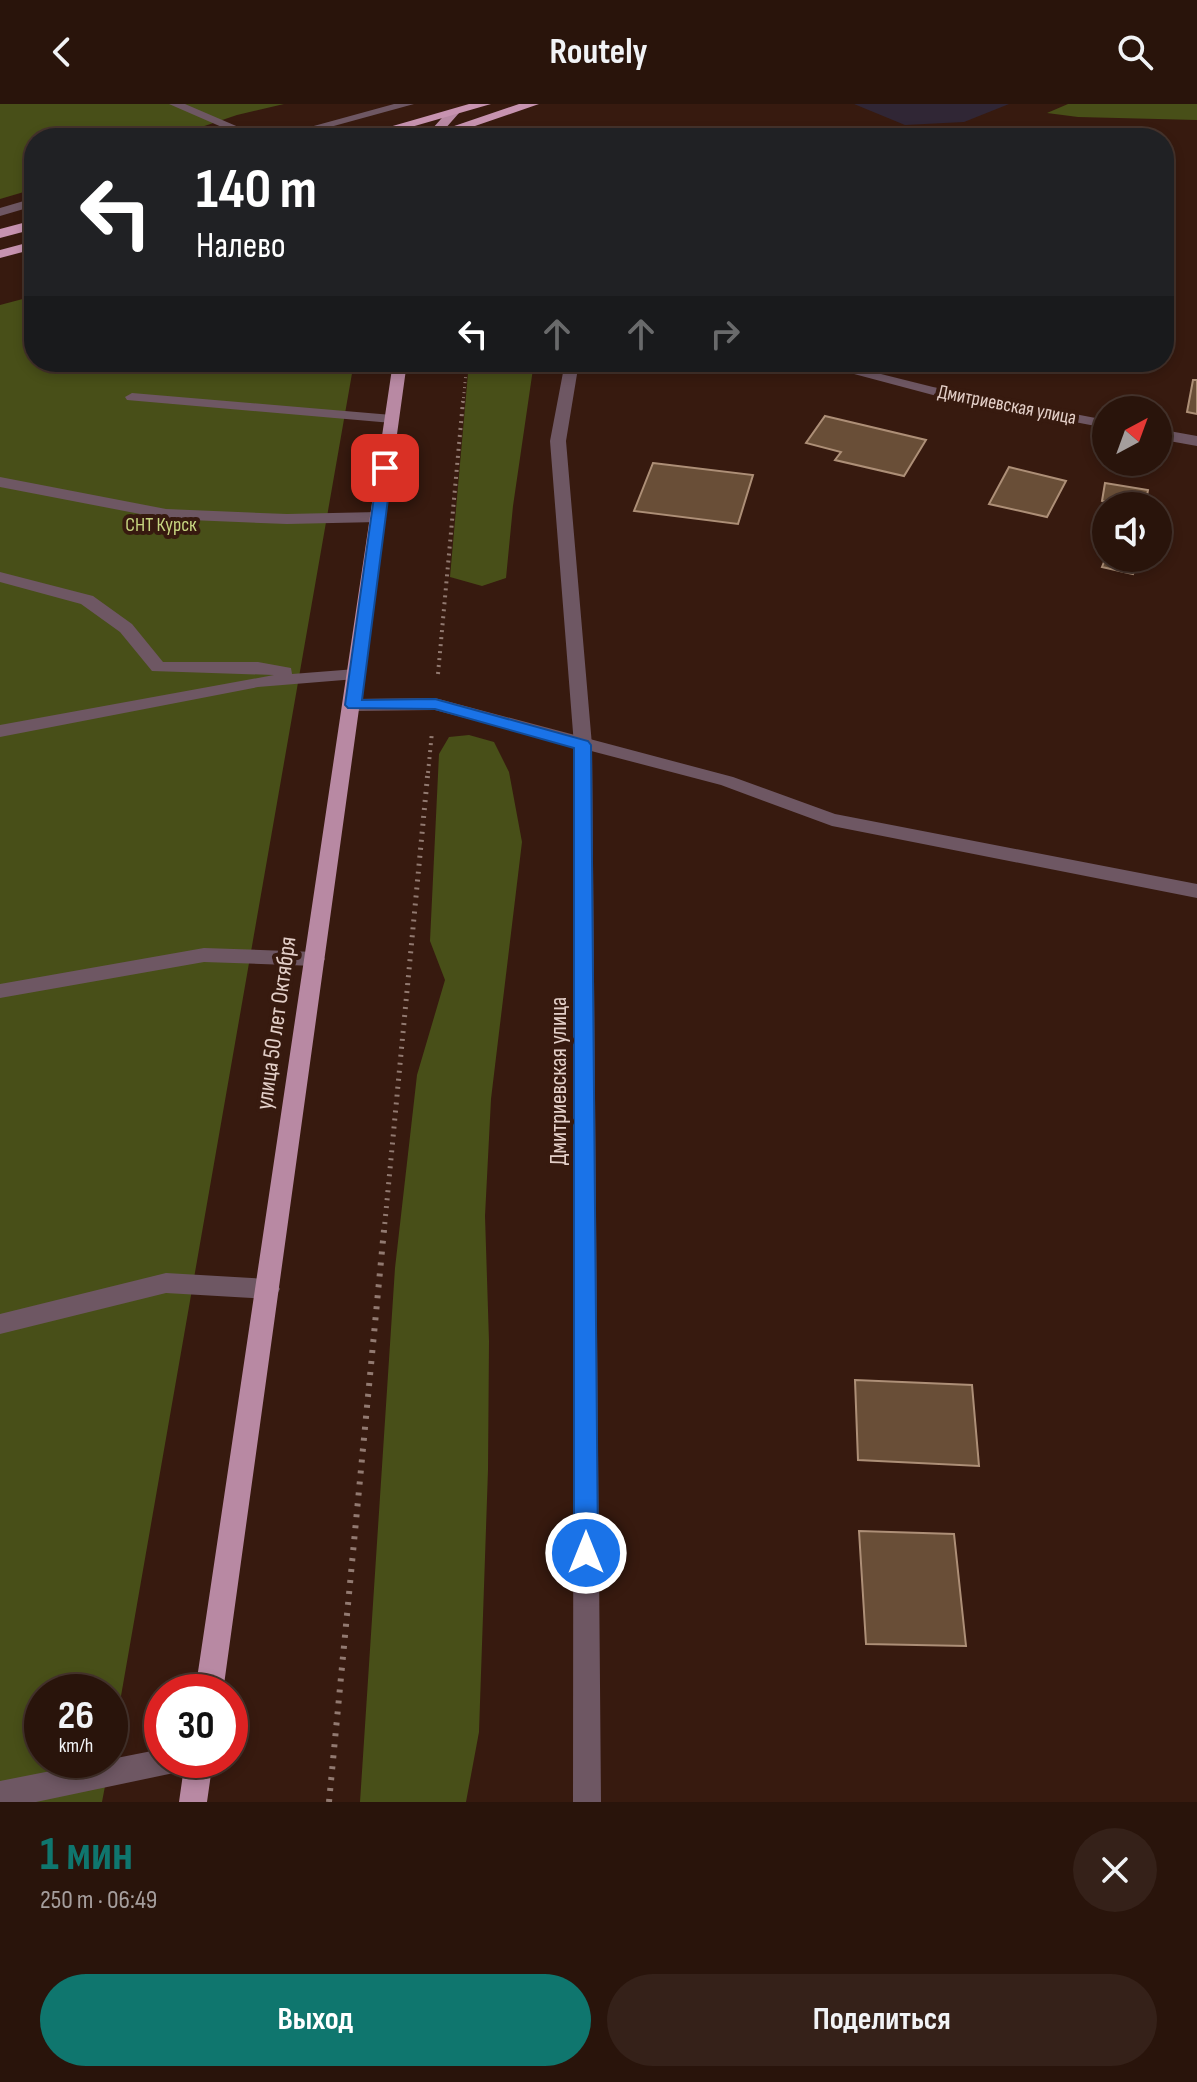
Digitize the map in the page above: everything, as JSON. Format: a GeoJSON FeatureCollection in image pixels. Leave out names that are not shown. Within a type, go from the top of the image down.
{"type":"FeatureCollection","features":[{"type":"Feature","properties":{"kind":"highway"},"geometry":{"type":"LineString","coordinates":[[390,128],[455,108],[484,104]]}},
{"type":"Feature","properties":{"kind":"highway"},"geometry":{"type":"LineString","coordinates":[[459,128],[532,104]]}},
{"type":"Feature","properties":{"kind":"highway"},"geometry":{"type":"LineString","coordinates":[[0,234],[24,227]]}},
{"type":"Feature","properties":{"kind":"highway"},"geometry":{"type":"LineString","coordinates":[[0,254],[24,248]]}},
{"type":"Feature","properties":{"kind":"main road"},"geometry":{"type":"LineString","coordinates":[[438,128],[455,108]]}},
{"type":"Feature","properties":{"kind":"main road","name":"улица 50 лет Октября"},"geometry":{"type":"LineString","coordinates":[[212,1674],[399,372]]}},
{"type":"Feature","properties":{"kind":"main road"},"geometry":{"type":"LineString","coordinates":[[193,1802],[196,1778]]}},
{"type":"Feature","properties":{"kind":"street"},"geometry":{"type":"LineString","coordinates":[[175,104],[234,128]]}},
{"type":"Feature","properties":{"kind":"street"},"geometry":{"type":"LineString","coordinates":[[315,128],[408,104]]}},
{"type":"Feature","properties":{"kind":"street"},"geometry":{"type":"LineString","coordinates":[[0,212],[24,205]]}},
{"type":"Feature","properties":{"kind":"street","name":"Дмитриевская улица"},"geometry":{"type":"LineString","coordinates":[[570,372],[558,441],[583,745],[587,1802]]}},
{"type":"Feature","properties":{"kind":"street","name":"Дмитриевская улица"},"geometry":{"type":"LineString","coordinates":[[856,372],[933,391],[1092,421]]}},
{"type":"Feature","properties":{"kind":"street"},"geometry":{"type":"LineString","coordinates":[[132,397],[392,419]]}},
{"type":"Feature","properties":{"kind":"street"},"geometry":{"type":"LineString","coordinates":[[1172,437],[1197,441]]}},
{"type":"Feature","properties":{"kind":"street"},"geometry":{"type":"LineString","coordinates":[[0,482],[166,514],[287,519],[378,517]]}},
{"type":"Feature","properties":{"kind":"street"},"geometry":{"type":"LineString","coordinates":[[0,577],[87,600],[126,628],[158,667],[258,667],[315,677]]}},
{"type":"Feature","properties":{"kind":"street"},"geometry":{"type":"LineString","coordinates":[[0,731],[258,682],[356,674]]}},
{"type":"Feature","properties":{"kind":"street"},"geometry":{"type":"LineString","coordinates":[[353,705],[435,704],[727,781],[832,820],[1197,891]]}},
{"type":"Feature","properties":{"kind":"street"},"geometry":{"type":"LineString","coordinates":[[0,991],[204,955],[315,959]]}},
{"type":"Feature","properties":{"kind":"street"},"geometry":{"type":"LineString","coordinates":[[0,1324],[166,1283],[268,1289]]}},
{"type":"Feature","properties":{"kind":"street"},"geometry":{"type":"LineString","coordinates":[[0,1795],[144,1767]]}},
{"type":"Feature","properties":{"kind":"path"},"geometry":{"type":"LineString","coordinates":[[329,1802],[466,372]]}},
{"type":"Feature","properties":{"kind":"shaded area"},"geometry":{"type":"Polygon","coordinates":[[[854,104],[1009,104],[964,122],[905,125],[854,104]]]}},
{"type":"Feature","properties":{"kind":"green space"},"geometry":{"type":"Polygon","coordinates":[[[0,104],[284,104],[199,128],[24,128],[24,192],[0,199],[0,104]]]}},
{"type":"Feature","properties":{"kind":"green space"},"geometry":{"type":"Polygon","coordinates":[[[1068,104],[1197,104],[1197,120],[1078,117],[1047,113],[1068,104]]]}},
{"type":"Feature","properties":{"kind":"green space","name":"СНТ Курск"},"geometry":{"type":"Polygon","coordinates":[[[24,299],[24,372],[352,372],[125,1674],[24,1674],[24,1778],[107,1778],[102,1802],[0,1802],[0,305],[24,299]]]}},
{"type":"Feature","properties":{"kind":"green space"},"geometry":{"type":"Polygon","coordinates":[[[468,372],[533,372],[506,578],[482,586],[450,577],[468,372]]]}},
{"type":"Feature","properties":{"kind":"green space"},"geometry":{"type":"Polygon","coordinates":[[[469,735],[494,742],[509,772],[522,842],[491,1099],[485,1216],[489,1341],[488,1470],[479,1732],[466,1802],[360,1802],[395,1268],[417,1075],[445,980],[430,941],[439,754],[449,737],[469,735]]]}},
{"type":"Feature","properties":{"kind":"building"},"geometry":{"type":"Polygon","coordinates":[[[1193,380],[1197,380],[1197,414],[1187,412],[1193,380]]]}},
{"type":"Feature","properties":{"kind":"building"},"geometry":{"type":"Polygon","coordinates":[[[825,416],[926,440],[904,476],[835,460],[841,452],[806,443],[825,416]]]}},
{"type":"Feature","properties":{"kind":"building"},"geometry":{"type":"Polygon","coordinates":[[[653,463],[753,475],[738,524],[634,511],[653,463]]]}},
{"type":"Feature","properties":{"kind":"building"},"geometry":{"type":"Polygon","coordinates":[[[1009,467],[1066,481],[1047,517],[989,504],[1009,467]]]}},
{"type":"Feature","properties":{"kind":"building"},"geometry":{"type":"Polygon","coordinates":[[[1105,483],[1148,490],[1148,492],[1104,492],[1105,483]]]}},
{"type":"Feature","properties":{"kind":"building"},"geometry":{"type":"Polygon","coordinates":[[[855,1380],[972,1385],[979,1466],[858,1460],[855,1380]]]}},
{"type":"Feature","properties":{"kind":"building"},"geometry":{"type":"Polygon","coordinates":[[[859,1531],[954,1534],[966,1646],[866,1644],[859,1531]]]}},
{"type":"Feature","properties":{"kind":"route"},"geometry":{"type":"LineString","coordinates":[[385,468],[353,705],[435,704],[583,745],[586,1553]]}}]}
